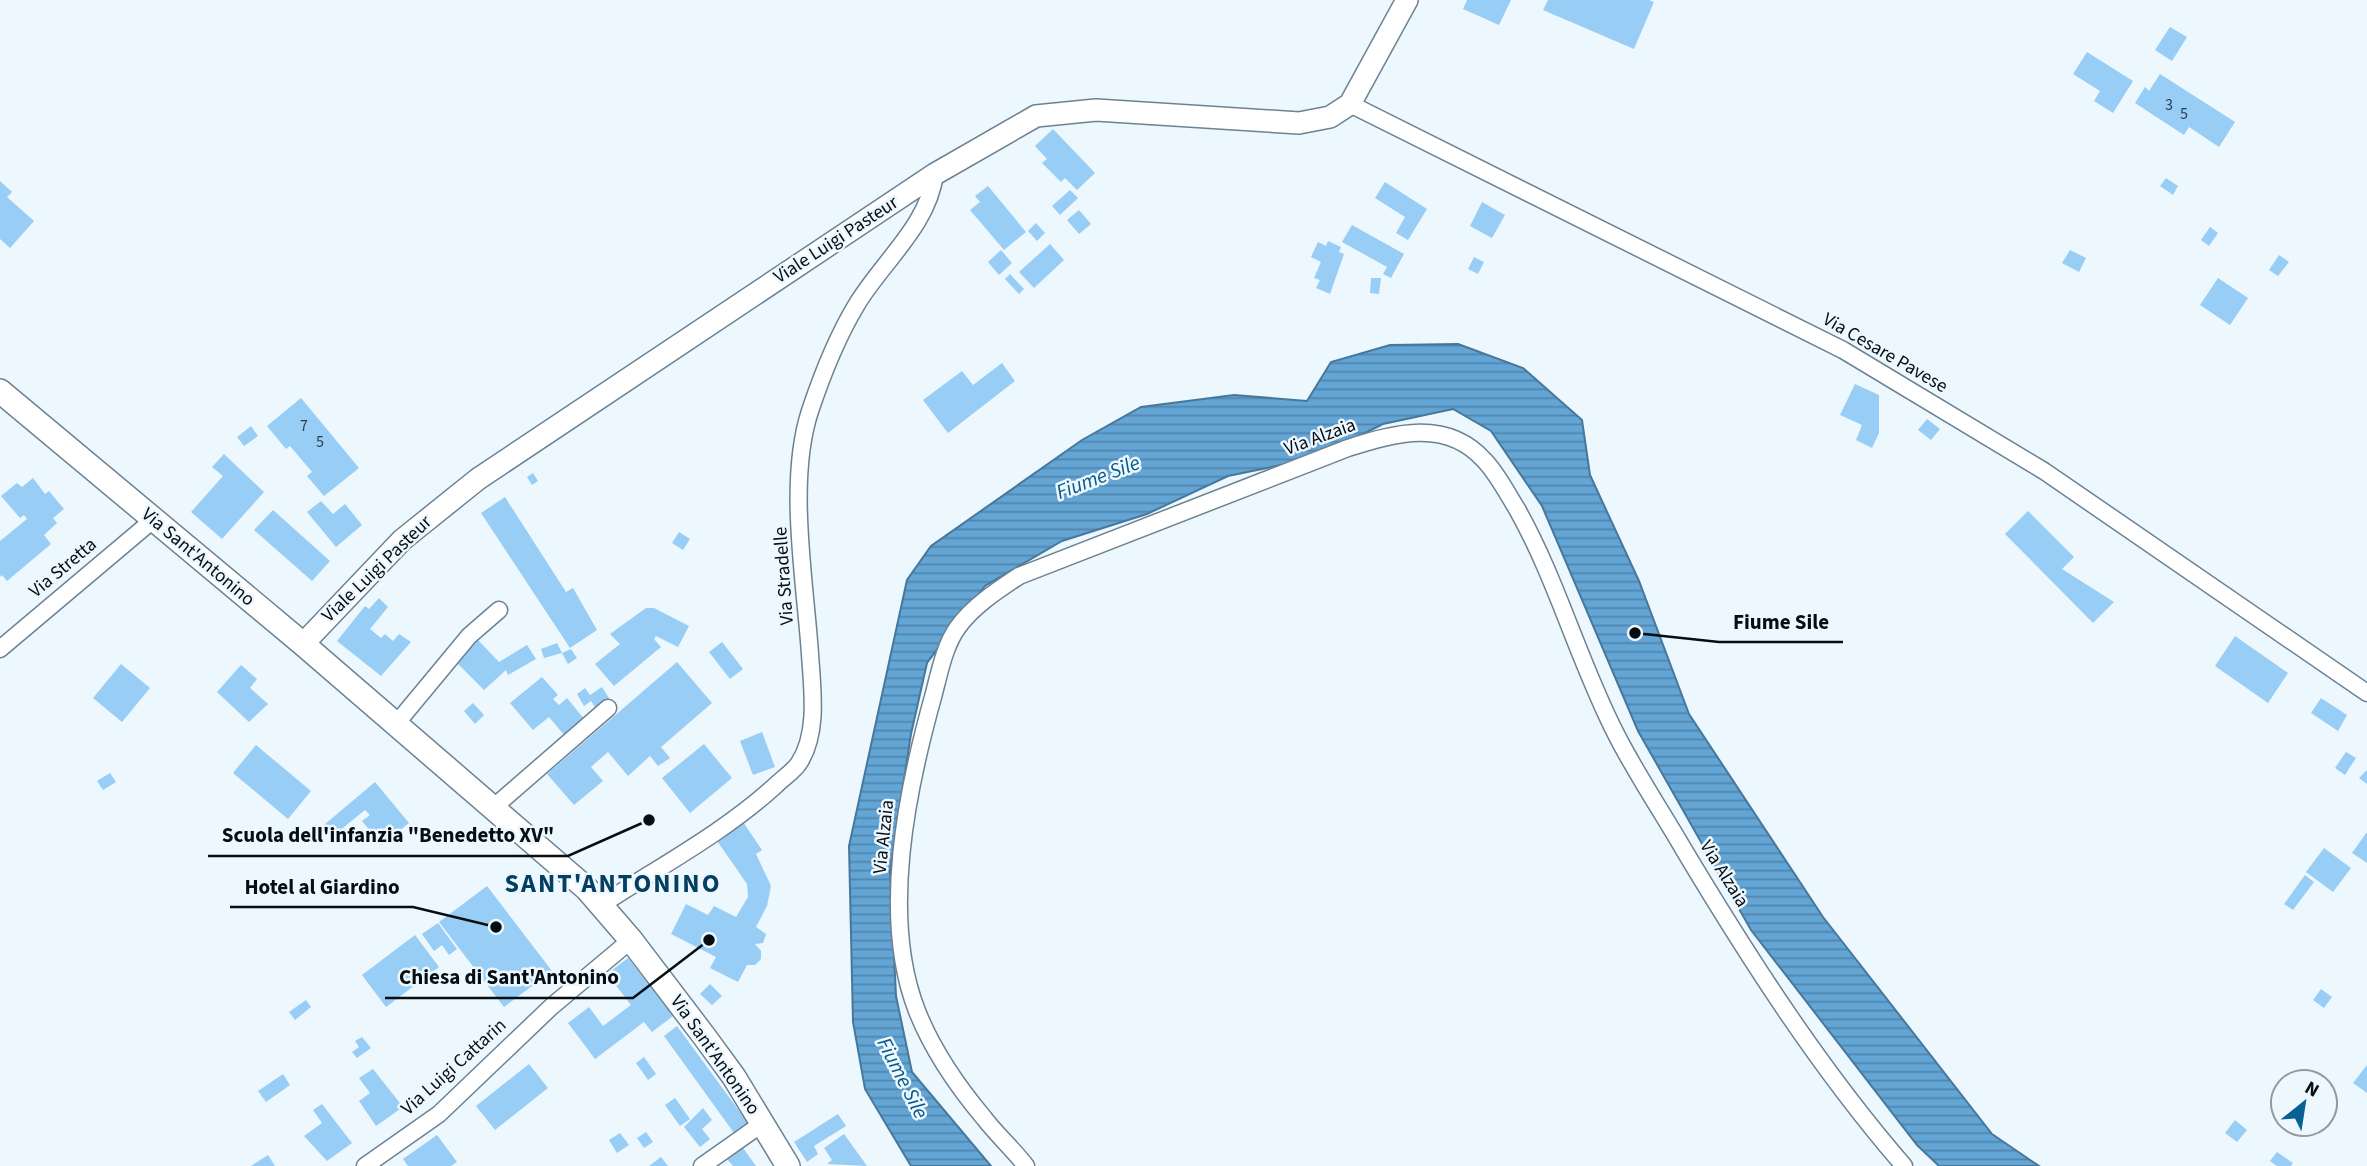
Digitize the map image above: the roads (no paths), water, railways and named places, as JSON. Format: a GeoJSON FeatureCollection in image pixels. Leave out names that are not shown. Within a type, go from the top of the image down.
{"type":"FeatureCollection","features":[{"type":"Feature","properties":{"kind":"main road","name":"Via Sant'Antonino"},"geometry":{"type":"LineString","coordinates":[[0,391],[566,870],[631,940],[726,1067],[791,1163]]}},
{"type":"Feature","properties":{"kind":"street"},"geometry":{"type":"LineString","coordinates":[[1350,104],[1407,0]]}},
{"type":"Feature","properties":{"kind":"street","name":"Viale Luigi Pasteur"},"geometry":{"type":"LineString","coordinates":[[303,645],[344,598],[402,540],[478,479],[936,174],[1036,116],[1096,110],[1300,123],[1330,117],[1350,104]]}},
{"type":"Feature","properties":{"kind":"street","name":"Via Cesare Pavese"},"geometry":{"type":"LineString","coordinates":[[1350,104],[1843,350],[2044,471],[2367,693]]}},
{"type":"Feature","properties":{"kind":"street","name":"Via Stradelle"},"geometry":{"type":"LineString","coordinates":[[601,905],[759,801],[799,764],[811,730],[812,687],[799,483],[804,432],[828,362],[845,326],[869,287],[920,219],[933,189],[936,174]]}},
{"type":"Feature","properties":{"kind":"street","name":"Via Alzaia"},"geometry":{"type":"LineString","coordinates":[[1026,1166],[984,1118],[937,1051],[916,1010],[905,967],[900,915],[904,822],[924,731],[943,662],[957,628],[987,598],[1019,576],[1393,433],[1432,433],[1462,441],[1485,460],[1535,541],[1593,685],[1629,758],[1765,980],[1863,1119],[1904,1166]]}},
{"type":"Feature","properties":{"kind":"street","name":"Via Stretta"},"geometry":{"type":"LineString","coordinates":[[0,649],[153,520]]}},
{"type":"Feature","properties":{"kind":"street"},"geometry":{"type":"LineString","coordinates":[[396,724],[469,636],[499,610]]}},
{"type":"Feature","properties":{"kind":"street"},"geometry":{"type":"LineString","coordinates":[[494,807],[608,708]]}},
{"type":"Feature","properties":{"kind":"street","name":"Via Luigi Cattarin"},"geometry":{"type":"LineString","coordinates":[[365,1166],[439,1114],[551,1007],[631,940]]}},
{"type":"Feature","properties":{"kind":"street","name":"Via Sant'Antonino"},"geometry":{"type":"LineString","coordinates":[[702,1166],[763,1123]]}},
{"type":"Feature","properties":{"kind":"water"},"geometry":{"type":"Polygon","coordinates":[[[1458,344],[1523,368],[1582,420],[1590,475],[1639,581],[1689,714],[1823,917],[1992,1134],[2039,1166],[1939,1166],[1917,1145],[1751,930],[1638,731],[1542,506],[1491,431],[1453,409],[1383,424],[1315,458],[1228,476],[1147,514],[1062,541],[985,586],[927,663],[911,734],[890,871],[896,996],[912,1072],[991,1166],[911,1166],[865,1089],[853,1022],[849,846],[907,580],[931,546],[1082,440],[1141,407],[1234,395],[1307,401],[1331,362],[1390,345],[1458,344]]]}},
{"type":"Feature","properties":{"kind":"place","name":"Fiume Sile"},"geometry":{"type":"Point","coordinates":[1635,633]}},
{"type":"Feature","properties":{"kind":"place","name":"Scuola dell'infanzia \"Benedetto XV\""},"geometry":{"type":"Point","coordinates":[649,820]}},
{"type":"Feature","properties":{"kind":"place","name":"Hotel al Giardino"},"geometry":{"type":"Point","coordinates":[496,927]}},
{"type":"Feature","properties":{"kind":"place","name":"Chiesa di Sant'Antonino"},"geometry":{"type":"Point","coordinates":[709,940]}},
{"type":"Feature","properties":{"kind":"district","name":"SANT'ANTONINO"},"geometry":{"type":"Point","coordinates":[613,883]}}]}
